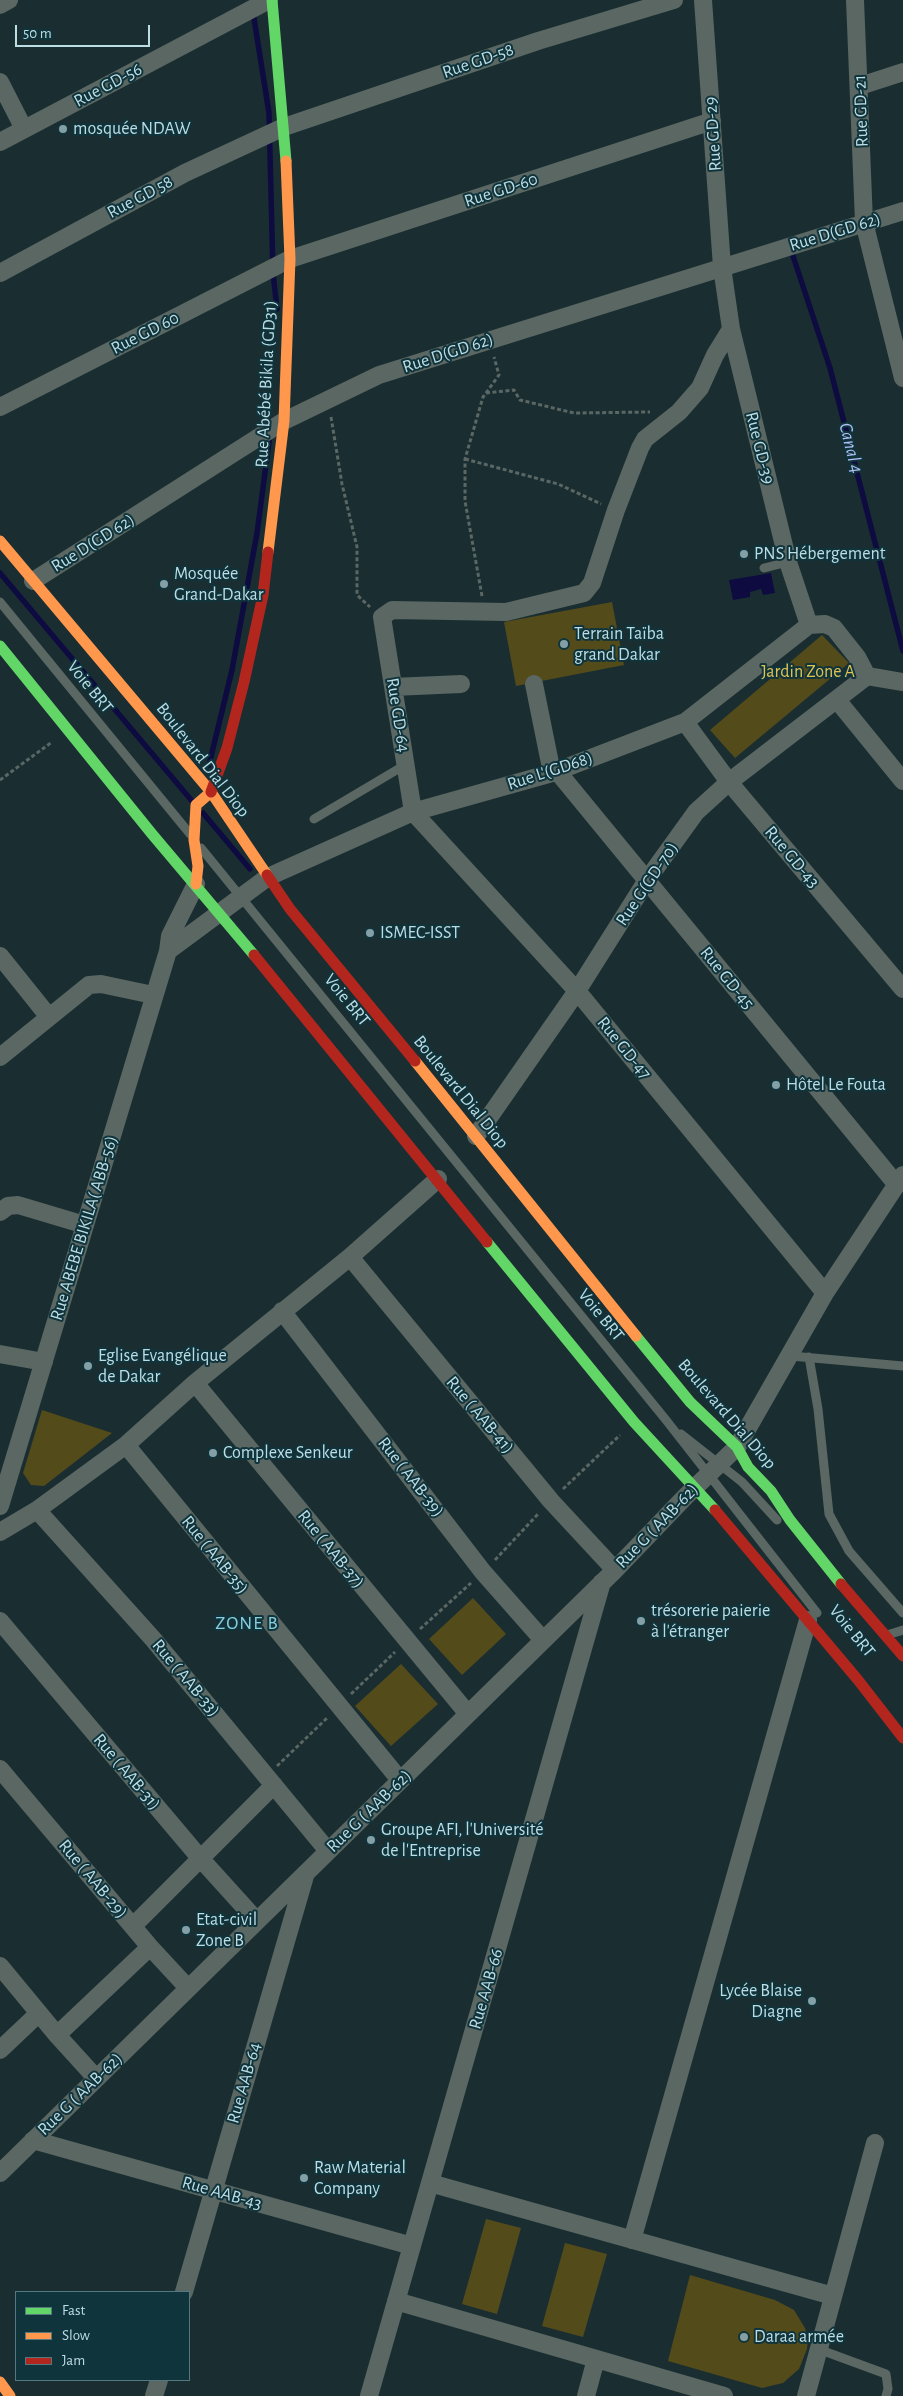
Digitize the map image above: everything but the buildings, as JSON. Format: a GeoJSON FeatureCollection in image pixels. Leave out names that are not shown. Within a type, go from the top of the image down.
{"type":"FeatureCollection","features":[{"type":"Feature","properties":{"kind":"main road","name":"Rue Abébé Bikila (GD31)"},"geometry":{"type":"LineString","coordinates":[[211,792],[227,748],[263,595],[284,421],[290,259],[284,127],[271,0]]}},
{"type":"Feature","properties":{"kind":"main road","name":"Boulevard Dial Diop"},"geometry":{"type":"LineString","coordinates":[[0,541],[211,792],[290,909],[476,1136],[504,1174],[690,1402],[737,1447],[748,1467],[771,1491],[790,1520],[834,1576],[903,1656]]}},
{"type":"Feature","properties":{"kind":"main road"},"geometry":{"type":"LineString","coordinates":[[0,646],[438,1179],[460,1209],[634,1422],[707,1475],[808,1620],[903,1738]]}},
{"type":"Feature","properties":{"kind":"main road"},"geometry":{"type":"LineString","coordinates":[[196,884],[198,866],[194,840],[196,805],[211,792]]}},
{"type":"Feature","properties":{"kind":"main road"},"geometry":{"type":"LineString","coordinates":[[0,2382],[10,2396]]}},
{"type":"Feature","properties":{"kind":"street"},"geometry":{"type":"LineString","coordinates":[[0,5],[10,0]]}},
{"type":"Feature","properties":{"kind":"street","name":"Rue GD-56"},"geometry":{"type":"LineString","coordinates":[[0,142],[271,0]]}},
{"type":"Feature","properties":{"kind":"street","name":"Rue GD-58"},"geometry":{"type":"LineString","coordinates":[[284,127],[538,41],[674,0]]}},
{"type":"Feature","properties":{"kind":"street","name":"Rue GD-29"},"geometry":{"type":"LineString","coordinates":[[704,0],[722,267]]}},
{"type":"Feature","properties":{"kind":"street","name":"Rue GD-21"},"geometry":{"type":"LineString","coordinates":[[855,0],[860,86],[864,222],[903,378]]}},
{"type":"Feature","properties":{"kind":"street"},"geometry":{"type":"LineString","coordinates":[[860,86],[903,72]]}},
{"type":"Feature","properties":{"kind":"street"},"geometry":{"type":"LineString","coordinates":[[0,82],[24,129]]}},
{"type":"Feature","properties":{"kind":"street","name":"Rue GD-60"},"geometry":{"type":"LineString","coordinates":[[290,259],[712,121]]}},
{"type":"Feature","properties":{"kind":"street","name":"Rue GD 58"},"geometry":{"type":"LineString","coordinates":[[0,273],[185,173],[284,127]]}},
{"type":"Feature","properties":{"kind":"street","name":"Rue D(GD 62)"},"geometry":{"type":"LineString","coordinates":[[32,581],[284,421],[380,375],[903,211]]}},
{"type":"Feature","properties":{"kind":"street","name":"Rue GD 60"},"geometry":{"type":"LineString","coordinates":[[0,407],[290,259]]}},
{"type":"Feature","properties":{"kind":"street","name":"Rue GD-39"},"geometry":{"type":"LineString","coordinates":[[722,267],[731,329],[788,562],[809,625]]}},
{"type":"Feature","properties":{"kind":"street"},"geometry":{"type":"LineString","coordinates":[[382,618],[392,610],[506,612],[584,593],[592,584],[616,510],[645,439],[679,412],[700,388],[715,355],[731,329]]}},
{"type":"Feature","properties":{"kind":"street","name":"Rue GD-64"},"geometry":{"type":"LineString","coordinates":[[382,618],[413,812]]}},
{"type":"Feature","properties":{"kind":"street"},"geometry":{"type":"LineString","coordinates":[[809,625],[825,624],[834,628],[863,666],[867,676],[903,682]]}},
{"type":"Feature","properties":{"kind":"street","name":"Rue L'(GD68)"},"geometry":{"type":"LineString","coordinates":[[268,878],[413,812],[554,772],[685,722],[809,625]]}},
{"type":"Feature","properties":{"kind":"street","name":"Rue G(GD-70)"},"geometry":{"type":"LineString","coordinates":[[476,1136],[577,991],[647,880],[696,812],[729,782],[867,676]]}},
{"type":"Feature","properties":{"kind":"street"},"geometry":{"type":"LineString","coordinates":[[393,687],[461,684]]}},
{"type":"Feature","properties":{"kind":"street"},"geometry":{"type":"LineString","coordinates":[[534,684],[554,772]]}},
{"type":"Feature","properties":{"kind":"street"},"geometry":{"type":"LineString","coordinates":[[837,700],[903,781]]}},
{"type":"Feature","properties":{"kind":"street","name":"Rue GD-43"},"geometry":{"type":"LineString","coordinates":[[685,722],[729,782],[903,989]]}},
{"type":"Feature","properties":{"kind":"street","name":"Rue GD-45"},"geometry":{"type":"LineString","coordinates":[[554,772],[900,1180]]}},
{"type":"Feature","properties":{"kind":"street","name":"Rue GD-47"},"geometry":{"type":"LineString","coordinates":[[413,812],[577,991],[826,1293]]}},
{"type":"Feature","properties":{"kind":"street"},"geometry":{"type":"LineString","coordinates":[[168,951],[268,878]]}},
{"type":"Feature","properties":{"kind":"street","name":"Rue ABEBE BIKILA( ABB-56)"},"geometry":{"type":"LineString","coordinates":[[0,1506],[153,995],[168,951],[170,936],[196,884]]}},
{"type":"Feature","properties":{"kind":"street"},"geometry":{"type":"LineString","coordinates":[[0,956],[49,1017]]}},
{"type":"Feature","properties":{"kind":"street"},"geometry":{"type":"LineString","coordinates":[[0,1056],[89,985],[95,984],[153,995]]}},
{"type":"Feature","properties":{"kind":"street"},"geometry":{"type":"LineString","coordinates":[[0,1532],[37,1510],[126,1445],[195,1383],[350,1257],[438,1179]]}},
{"type":"Feature","properties":{"kind":"street","name":"Rue G ( AAB-62)"},"geometry":{"type":"LineString","coordinates":[[0,2174],[615,1570],[707,1475],[737,1447],[792,1356],[826,1293],[900,1180]]}},
{"type":"Feature","properties":{"kind":"street"},"geometry":{"type":"LineString","coordinates":[[0,1212],[8,1206],[18,1205],[85,1225]]}},
{"type":"Feature","properties":{"kind":"street","name":"Rue ( AAB-41)"},"geometry":{"type":"LineString","coordinates":[[350,1257],[551,1501],[615,1570]]}},
{"type":"Feature","properties":{"kind":"street","name":"Rue ( AAB-39)"},"geometry":{"type":"LineString","coordinates":[[282,1311],[484,1572],[543,1640]]}},
{"type":"Feature","properties":{"kind":"street"},"geometry":{"type":"LineString","coordinates":[[0,1354],[44,1362]]}},
{"type":"Feature","properties":{"kind":"street","name":"Rue ( AAB-37)"},"geometry":{"type":"LineString","coordinates":[[195,1383],[468,1714]]}},
{"type":"Feature","properties":{"kind":"street","name":"Rue ( AAB-35)"},"geometry":{"type":"LineString","coordinates":[[126,1445],[400,1780]]}},
{"type":"Feature","properties":{"kind":"street","name":"Rue ( AAB-33)"},"geometry":{"type":"LineString","coordinates":[[37,1510],[153,1639],[328,1851]]}},
{"type":"Feature","properties":{"kind":"street","name":"Rue AAB-66"},"geometry":{"type":"LineString","coordinates":[[369,2396],[602,1582]]}},
{"type":"Feature","properties":{"kind":"street"},"geometry":{"type":"LineString","coordinates":[[632,2240],[808,1620]]}},
{"type":"Feature","properties":{"kind":"street","name":"Rue ( AAB-31)"},"geometry":{"type":"LineString","coordinates":[[0,1621],[200,1858],[257,1921]]}},
{"type":"Feature","properties":{"kind":"street","name":"Rue ( AAB-29)"},"geometry":{"type":"LineString","coordinates":[[0,1769],[150,1947],[188,1988]]}},
{"type":"Feature","properties":{"kind":"street"},"geometry":{"type":"LineString","coordinates":[[132,1926],[200,1858],[270,1781]]}},
{"type":"Feature","properties":{"kind":"street","name":"Rue AAB-64"},"geometry":{"type":"LineString","coordinates":[[184,2291],[305,1873]]}},
{"type":"Feature","properties":{"kind":"street"},"geometry":{"type":"LineString","coordinates":[[57,2035],[150,1947]]}},
{"type":"Feature","properties":{"kind":"street"},"geometry":{"type":"LineString","coordinates":[[0,1966],[57,2035],[96,2078]]}},
{"type":"Feature","properties":{"kind":"street"},"geometry":{"type":"LineString","coordinates":[[0,2050],[39,2013]]}},
{"type":"Feature","properties":{"kind":"street","name":"Rue AAB-43"},"geometry":{"type":"LineString","coordinates":[[33,2140],[412,2246]]}},
{"type":"Feature","properties":{"kind":"street"},"geometry":{"type":"LineString","coordinates":[[806,2396],[875,2143]]}},
{"type":"Feature","properties":{"kind":"street"},"geometry":{"type":"LineString","coordinates":[[430,2183],[833,2296]]}},
{"type":"Feature","properties":{"kind":"street"},"geometry":{"type":"LineString","coordinates":[[396,2301],[724,2396]]}},
{"type":"Feature","properties":{"kind":"street"},"geometry":{"type":"LineString","coordinates":[[586,2396],[596,2359]]}},
{"type":"Feature","properties":{"kind":"street"},"geometry":{"type":"LineString","coordinates":[[154,2396],[159,2381]]}},
{"type":"Feature","properties":{"kind":"lane"},"geometry":{"type":"LineString","coordinates":[[764,568],[788,562]]}},
{"type":"Feature","properties":{"kind":"lane","name":"Voie BRT"},"geometry":{"type":"LineString","coordinates":[[0,602],[666,1420],[825,1624]]}},
{"type":"Feature","properties":{"kind":"lane"},"geometry":{"type":"LineString","coordinates":[[314,819],[405,765]]}},
{"type":"Feature","properties":{"kind":"lane"},"geometry":{"type":"LineString","coordinates":[[792,1356],[903,1366]]}},
{"type":"Feature","properties":{"kind":"lane"},"geometry":{"type":"LineString","coordinates":[[809,1357],[818,1409],[829,1514],[849,1551],[903,1613]]}},
{"type":"Feature","properties":{"kind":"lane","name":"Voie BRT"},"geometry":{"type":"LineString","coordinates":[[666,1420],[707,1475],[760,1499],[903,1665]]}},
{"type":"Feature","properties":{"kind":"lane"},"geometry":{"type":"LineString","coordinates":[[886,1635],[903,1630]]}},
{"type":"Feature","properties":{"kind":"lane"},"geometry":{"type":"LineString","coordinates":[[818,2349],[886,2374],[888,2389],[886,2396]]}},
{"type":"Feature","properties":{"kind":"path"},"geometry":{"type":"LineString","coordinates":[[483,611],[465,501],[465,459],[486,393],[499,375],[489,340]]}},
{"type":"Feature","properties":{"kind":"path"},"geometry":{"type":"LineString","coordinates":[[486,393],[514,390],[520,400],[574,413],[679,412]]}},
{"type":"Feature","properties":{"kind":"path"},"geometry":{"type":"LineString","coordinates":[[328,399],[342,484],[357,547],[357,595],[382,618]]}},
{"type":"Feature","properties":{"kind":"path"},"geometry":{"type":"LineString","coordinates":[[465,459],[558,484],[616,510]]}},
{"type":"Feature","properties":{"kind":"path"},"geometry":{"type":"LineString","coordinates":[[0,780],[69,730]]}},
{"type":"Feature","properties":{"kind":"path"},"geometry":{"type":"LineString","coordinates":[[270,1781],[339,1706],[406,1641],[484,1572]]}},
{"type":"Feature","properties":{"kind":"green space","name":"Terrain Taïba grand Dakar"},"geometry":{"type":"Polygon","coordinates":[[[612,602],[624,665],[516,686],[504,622],[612,602]]]}},
{"type":"Feature","properties":{"kind":"green space","name":"Jardin Zone A"},"geometry":{"type":"Polygon","coordinates":[[[822,635],[849,663],[735,758],[710,730],[822,635]]]}},
{"type":"Feature","properties":{"kind":"green space"},"geometry":{"type":"Polygon","coordinates":[[[42,1410],[112,1433],[44,1486],[31,1485],[23,1473],[42,1410]]]}},
{"type":"Feature","properties":{"kind":"green space"},"geometry":{"type":"Polygon","coordinates":[[[473,1598],[506,1634],[462,1675],[429,1639],[473,1598]]]}},
{"type":"Feature","properties":{"kind":"green space"},"geometry":{"type":"Polygon","coordinates":[[[401,1664],[438,1704],[391,1746],[355,1706],[401,1664]]]}},
{"type":"Feature","properties":{"kind":"green space"},"geometry":{"type":"Polygon","coordinates":[[[486,2219],[521,2228],[497,2314],[462,2304],[486,2219]]]}},
{"type":"Feature","properties":{"kind":"green space"},"geometry":{"type":"Polygon","coordinates":[[[565,2243],[607,2254],[583,2337],[542,2326],[565,2243]]]}},
{"type":"Feature","properties":{"kind":"green space"},"geometry":{"type":"Polygon","coordinates":[[[690,2275],[775,2300],[794,2310],[805,2328],[808,2339],[807,2349],[799,2369],[783,2383],[762,2388],[668,2361],[690,2275]]]}},
{"type":"Feature","properties":{"kind":"shaded area"},"geometry":{"type":"Polygon","coordinates":[[[771,573],[775,593],[763,595],[761,589],[750,592],[750,597],[733,600],[729,580],[771,573]]]}},
{"type":"Feature","properties":{"kind":"waterway"},"geometry":{"type":"LineString","coordinates":[[253,12],[269,113],[273,273],[277,309]]}},
{"type":"Feature","properties":{"kind":"waterway","name":"Canal 4"},"geometry":{"type":"LineString","coordinates":[[796,251],[792,253],[830,368],[903,651]]}},
{"type":"Feature","properties":{"kind":"waterway"},"geometry":{"type":"LineString","coordinates":[[209,765],[232,670],[257,533],[270,435]]}},
{"type":"Feature","properties":{"kind":"waterway"},"geometry":{"type":"LineString","coordinates":[[0,573],[192,801]]}},
{"type":"Feature","properties":{"kind":"waterway"},"geometry":{"type":"LineString","coordinates":[[203,813],[250,869]]}},
{"type":"Feature","properties":{"kind":"traffic: fast"},"geometry":{"type":"LineString","coordinates":[[272,0],[286,161]]}},
{"type":"Feature","properties":{"kind":"traffic: fast"},"geometry":{"type":"LineString","coordinates":[[0,646],[152,834],[254,955]]}},
{"type":"Feature","properties":{"kind":"traffic: fast"},"geometry":{"type":"LineString","coordinates":[[487,1242],[634,1422],[715,1510]]}},
{"type":"Feature","properties":{"kind":"traffic: fast"},"geometry":{"type":"LineString","coordinates":[[636,1336],[690,1402],[737,1447],[748,1467],[771,1491],[790,1520],[841,1584]]}},
{"type":"Feature","properties":{"kind":"traffic: slow"},"geometry":{"type":"LineString","coordinates":[[268,552],[284,421],[290,259],[286,161]]}},
{"type":"Feature","properties":{"kind":"traffic: slow"},"geometry":{"type":"LineString","coordinates":[[0,541],[211,792],[267,875]]}},
{"type":"Feature","properties":{"kind":"traffic: slow"},"geometry":{"type":"LineString","coordinates":[[196,884],[198,866],[194,840],[196,805],[211,792]]}},
{"type":"Feature","properties":{"kind":"traffic: slow"},"geometry":{"type":"LineString","coordinates":[[415,1061],[636,1336]]}},
{"type":"Feature","properties":{"kind":"traffic: slow"},"geometry":{"type":"LineString","coordinates":[[0,2382],[10,2396]]}},
{"type":"Feature","properties":{"kind":"traffic: jam"},"geometry":{"type":"LineString","coordinates":[[211,792],[227,748],[244,682],[263,595],[268,552]]}},
{"type":"Feature","properties":{"kind":"traffic: jam"},"geometry":{"type":"LineString","coordinates":[[267,875],[290,909],[415,1061]]}},
{"type":"Feature","properties":{"kind":"traffic: jam"},"geometry":{"type":"LineString","coordinates":[[254,955],[487,1242]]}},
{"type":"Feature","properties":{"kind":"traffic: jam"},"geometry":{"type":"LineString","coordinates":[[715,1510],[858,1680],[903,1738]]}},
{"type":"Feature","properties":{"kind":"traffic: jam"},"geometry":{"type":"LineString","coordinates":[[841,1584],[903,1656]]}},
{"type":"Feature","properties":{"kind":"place","name":"mosquée NDAW"},"geometry":{"type":"Point","coordinates":[63,129]}},
{"type":"Feature","properties":{"kind":"place","name":"PNS Hébergement"},"geometry":{"type":"Point","coordinates":[744,554]}},
{"type":"Feature","properties":{"kind":"place","name":"Mosquée Grand-Dakar"},"geometry":{"type":"Point","coordinates":[164,584]}},
{"type":"Feature","properties":{"kind":"place","name":"Terrain Taïba grand Dakar"},"geometry":{"type":"Point","coordinates":[564,644]}},
{"type":"Feature","properties":{"kind":"place","name":"ISMEC-ISST"},"geometry":{"type":"Point","coordinates":[370,933]}},
{"type":"Feature","properties":{"kind":"place","name":"Hôtel Le Fouta"},"geometry":{"type":"Point","coordinates":[776,1085]}},
{"type":"Feature","properties":{"kind":"place","name":"Eglise Evangélique de Dakar"},"geometry":{"type":"Point","coordinates":[88,1366]}},
{"type":"Feature","properties":{"kind":"place","name":"Complexe Senkeur"},"geometry":{"type":"Point","coordinates":[213,1453]}},
{"type":"Feature","properties":{"kind":"place","name":"trésorerie paierie à l'étranger"},"geometry":{"type":"Point","coordinates":[641,1621]}},
{"type":"Feature","properties":{"kind":"place","name":"Groupe AFI, l'Université de l'Entreprise"},"geometry":{"type":"Point","coordinates":[371,1840]}},
{"type":"Feature","properties":{"kind":"place","name":"Etat-civil Zone B"},"geometry":{"type":"Point","coordinates":[186,1930]}},
{"type":"Feature","properties":{"kind":"place","name":"Lycée Blaise Diagne"},"geometry":{"type":"Point","coordinates":[812,2001]}},
{"type":"Feature","properties":{"kind":"place","name":"Raw Material Company"},"geometry":{"type":"Point","coordinates":[304,2178]}},
{"type":"Feature","properties":{"kind":"place","name":"Daraa armée"},"geometry":{"type":"Point","coordinates":[744,2337]}},
{"type":"Feature","properties":{"kind":"district","name":"ZONE B"},"geometry":{"type":"Point","coordinates":[247,1623]}}]}
